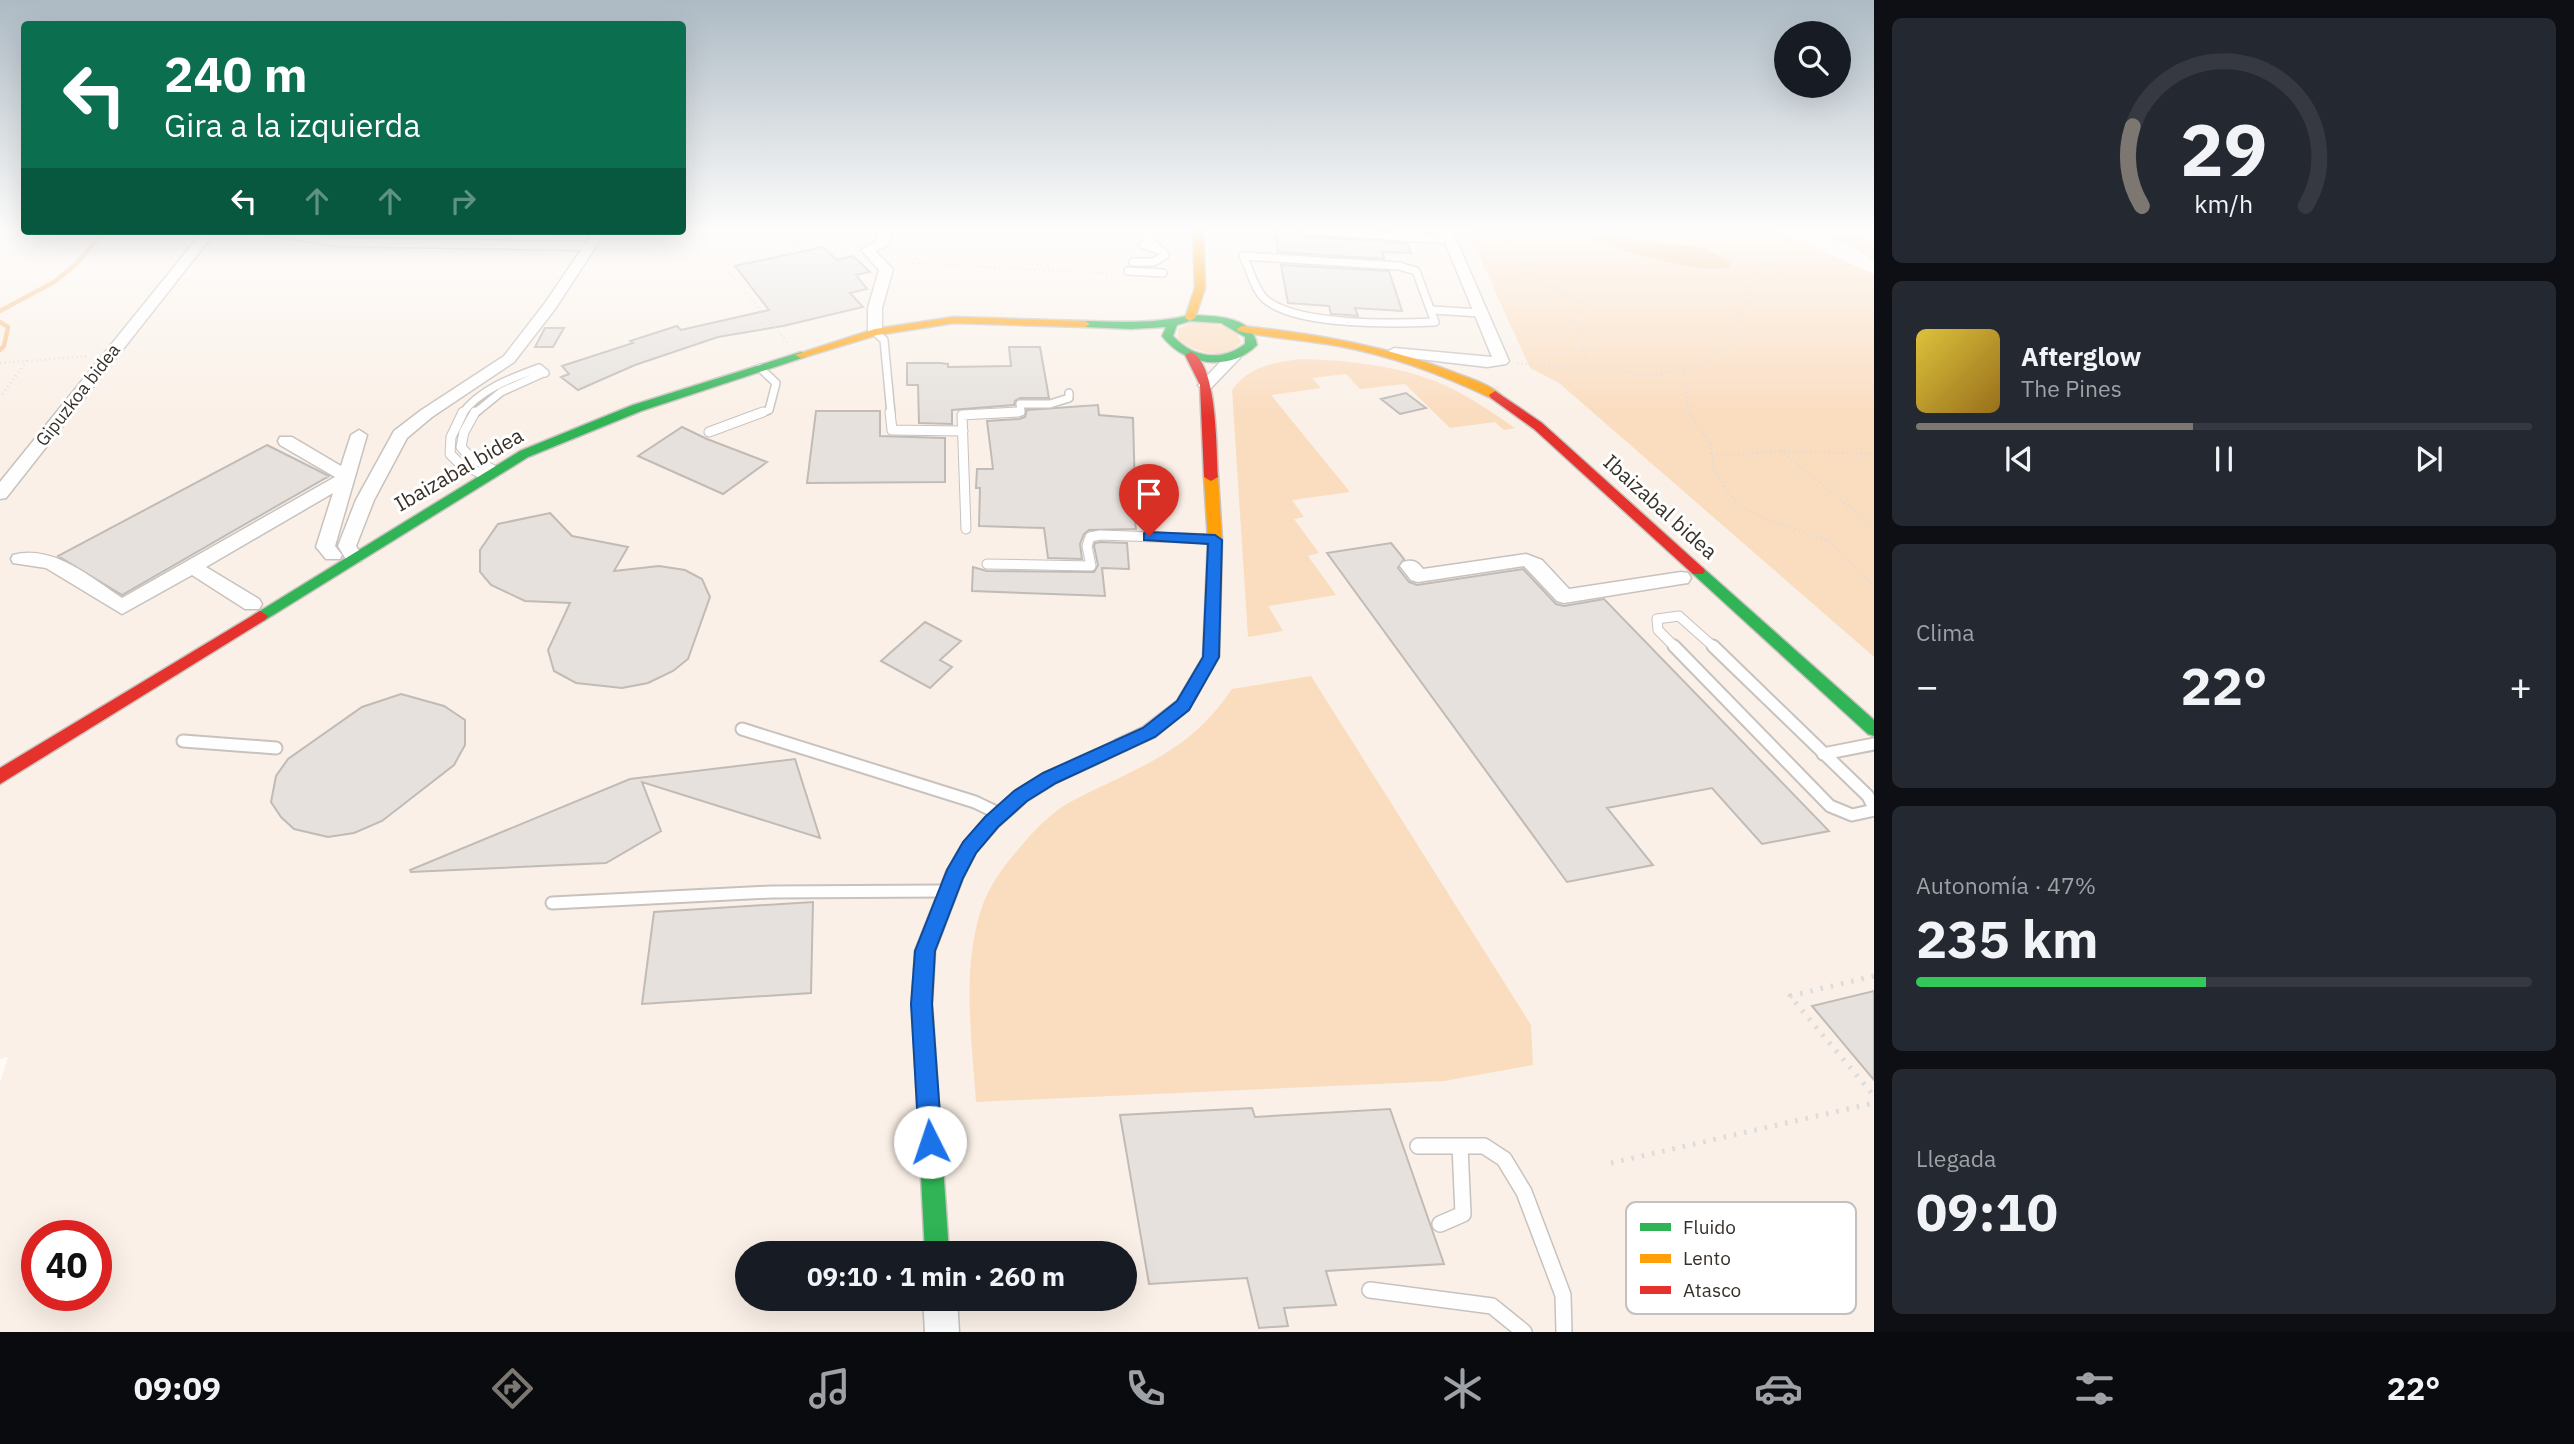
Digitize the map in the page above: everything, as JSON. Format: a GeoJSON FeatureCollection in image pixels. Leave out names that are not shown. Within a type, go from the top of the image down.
{"type":"FeatureCollection","features":[{"type":"Feature","properties":{"kind":"street","name":"Gipuzkoa bidea"},"geometry":{"type":"LineString","coordinates":[[0,495],[160,292]]}},
{"type":"Feature","properties":{"kind":"street"},"geometry":{"type":"LineString","coordinates":[[354,557],[347,546],[352,528],[400,435],[426,414],[509,359],[558,292]]}},
{"type":"Feature","properties":{"kind":"street"},"geometry":{"type":"LineString","coordinates":[[875,332],[873,323],[879,292]]}},
{"type":"Feature","properties":{"kind":"street"},"geometry":{"type":"LineString","coordinates":[[1190,318],[1199,292]]}},
{"type":"Feature","properties":{"kind":"street"},"geometry":{"type":"LineString","coordinates":[[1204,292],[1250,337],[1251,345],[1206,385]]}},
{"type":"Feature","properties":{"kind":"street"},"geometry":{"type":"LineString","coordinates":[[1471,292],[1494,361]]}},
{"type":"Feature","properties":{"kind":"street","name":"Ibaizabal bidea"},"geometry":{"type":"LineString","coordinates":[[0,777],[524,454],[637,408],[875,332],[954,320],[1131,326],[1173,323],[1190,318],[1212,318],[1238,326],[1374,349],[1392,357]]}},
{"type":"Feature","properties":{"kind":"street","name":"Ibaizabal bidea"},"geometry":{"type":"LineString","coordinates":[[990,321],[1107,332],[1140,338],[1206,359],[1236,356]]}},
{"type":"Feature","properties":{"kind":"street"},"geometry":{"type":"LineString","coordinates":[[936,1241],[922,1004],[925,951],[948,891],[970,847],[1000,814],[1021,796],[1050,778],[1149,732],[1183,705],[1211,657],[1215,540],[1206,385],[1183,352],[1167,336],[1173,323]]}},
{"type":"Feature","properties":{"kind":"street"},"geometry":{"type":"LineString","coordinates":[[1374,349],[1494,361]]}},
{"type":"Feature","properties":{"kind":"street","name":"Ibaizabal bidea"},"geometry":{"type":"LineString","coordinates":[[1288,350],[1392,357],[1435,367],[1506,401],[1538,426],[1874,730]]}},
{"type":"Feature","properties":{"kind":"street"},"geometry":{"type":"LineString","coordinates":[[1236,356],[1264,352]]}},
{"type":"Feature","properties":{"kind":"street"},"geometry":{"type":"LineString","coordinates":[[1467,381],[1494,361]]}},
{"type":"Feature","properties":{"kind":"street"},"geometry":{"type":"LineString","coordinates":[[333,555],[325,547],[359,435]]}},
{"type":"Feature","properties":{"kind":"street"},"geometry":{"type":"LineString","coordinates":[[286,440],[347,477]]}},
{"type":"Feature","properties":{"kind":"street"},"geometry":{"type":"LineString","coordinates":[[20,559],[51,562],[122,607],[347,477]]}},
{"type":"Feature","properties":{"kind":"street"},"geometry":{"type":"LineString","coordinates":[[1410,566],[1418,576],[1526,560],[1535,564],[1564,596],[1681,578]]}},
{"type":"Feature","properties":{"kind":"street"},"geometry":{"type":"LineString","coordinates":[[192,567],[251,604]]}},
{"type":"Feature","properties":{"kind":"street"},"geometry":{"type":"LineString","coordinates":[[941,1311],[942,1332]]}},
{"type":"Feature","properties":{"kind":"lane"},"geometry":{"type":"LineString","coordinates":[[1261,292],[1265,300],[1285,311],[1318,318],[1402,324],[1435,322],[1425,292]]}},
{"type":"Feature","properties":{"kind":"lane"},"geometry":{"type":"LineString","coordinates":[[1432,310],[1480,313]]}},
{"type":"Feature","properties":{"kind":"lane"},"geometry":{"type":"LineString","coordinates":[[875,332],[884,340],[891,430],[963,431]]}},
{"type":"Feature","properties":{"kind":"lane"},"geometry":{"type":"LineString","coordinates":[[539,368],[545,373],[501,391],[481,405],[462,434],[461,447],[491,474],[459,463],[450,454],[453,428],[463,411],[475,399],[518,375],[539,368]]}},
{"type":"Feature","properties":{"kind":"lane"},"geometry":{"type":"LineString","coordinates":[[709,432],[769,410],[776,383],[760,368]]}},
{"type":"Feature","properties":{"kind":"lane"},"geometry":{"type":"LineString","coordinates":[[966,529],[962,415],[1021,412],[1020,404],[1050,404],[1069,398],[1069,393]]}},
{"type":"Feature","properties":{"kind":"lane"},"geometry":{"type":"LineString","coordinates":[[987,564],[1091,566],[1087,546],[1090,537],[1100,535],[1215,540]]}},
{"type":"Feature","properties":{"kind":"lane"},"geometry":{"type":"LineString","coordinates":[[1679,616],[1692,626],[1868,796],[1874,809],[1852,815],[1830,806],[1658,630],[1657,619],[1679,616]]}},
{"type":"Feature","properties":{"kind":"lane"},"geometry":{"type":"LineString","coordinates":[[742,729],[975,802],[1000,814]]}},
{"type":"Feature","properties":{"kind":"lane"},"geometry":{"type":"LineString","coordinates":[[184,741],[276,748]]}},
{"type":"Feature","properties":{"kind":"lane"},"geometry":{"type":"LineString","coordinates":[[1823,754],[1874,744]]}},
{"type":"Feature","properties":{"kind":"lane"},"geometry":{"type":"LineString","coordinates":[[552,903],[771,892],[948,891]]}},
{"type":"Feature","properties":{"kind":"lane"},"geometry":{"type":"LineString","coordinates":[[1418,1146],[1484,1146],[1504,1159],[1524,1192],[1563,1295],[1564,1332]]}},
{"type":"Feature","properties":{"kind":"lane"},"geometry":{"type":"LineString","coordinates":[[1440,1224],[1463,1214],[1460,1146]]}},
{"type":"Feature","properties":{"kind":"lane"},"geometry":{"type":"LineString","coordinates":[[1370,1290],[1492,1306],[1524,1332]]}},
{"type":"Feature","properties":{"kind":"path"},"geometry":{"type":"LineString","coordinates":[[746,292],[791,347]]}},
{"type":"Feature","properties":{"kind":"path"},"geometry":{"type":"LineString","coordinates":[[1560,292],[1587,306],[1574,318],[1589,369]]}},
{"type":"Feature","properties":{"kind":"path"},"geometry":{"type":"LineString","coordinates":[[1494,361],[1656,375],[1705,365],[1734,341],[1749,292]]}},
{"type":"Feature","properties":{"kind":"path"},"geometry":{"type":"LineString","coordinates":[[1346,318],[1349,327]]}},
{"type":"Feature","properties":{"kind":"path"},"geometry":{"type":"LineString","coordinates":[[0,363],[109,355]]}},
{"type":"Feature","properties":{"kind":"path"},"geometry":{"type":"LineString","coordinates":[[0,397],[26,361]]}},
{"type":"Feature","properties":{"kind":"path"},"geometry":{"type":"LineString","coordinates":[[1684,370],[1688,412],[1710,443],[1714,469],[1729,494],[1742,507],[1764,518],[1828,541],[1874,585]]}},
{"type":"Feature","properties":{"kind":"path"},"geometry":{"type":"LineString","coordinates":[[1712,456],[1781,451],[1874,454]]}},
{"type":"Feature","properties":{"kind":"path"},"geometry":{"type":"LineString","coordinates":[[1781,451],[1874,527]]}},
{"type":"Feature","properties":{"kind":"path"},"geometry":{"type":"LineString","coordinates":[[1874,976],[1790,996],[1874,1096]]}},
{"type":"Feature","properties":{"kind":"path"},"geometry":{"type":"LineString","coordinates":[[1611,1163],[1874,1103]]}},
{"type":"Feature","properties":{"kind":"shaded area"},"geometry":{"type":"Polygon","coordinates":[[[0,292],[1495,292],[1530,368],[1559,383],[1874,657],[1874,1332],[0,1332],[0,1083],[8,1057],[0,1059],[0,292]]]}},
{"type":"Feature","properties":{"kind":"shaded area"},"geometry":{"type":"Polygon","coordinates":[[[1495,292],[1874,292],[1874,657],[1559,383],[1530,368],[1495,292]]]}},
{"type":"Feature","properties":{"kind":"shaded area"},"geometry":{"type":"Polygon","coordinates":[[[1208,321],[1236,331],[1241,342],[1227,352],[1210,353],[1192,348],[1178,339],[1178,329],[1190,323],[1208,321]]]}},
{"type":"Feature","properties":{"kind":"shaded area"},"geometry":{"type":"Polygon","coordinates":[[[1300,359],[1368,364],[1435,381],[1476,402],[1515,428],[1504,430],[1495,422],[1450,428],[1405,384],[1360,389],[1346,374],[1312,378],[1321,388],[1271,395],[1350,492],[1292,500],[1304,517],[1294,519],[1319,553],[1308,556],[1336,595],[1268,606],[1283,631],[1248,637],[1232,390],[1246,376],[1262,367],[1300,359]]]}},
{"type":"Feature","properties":{"kind":"shaded area"},"geometry":{"type":"Polygon","coordinates":[[[1311,676],[1531,1025],[1533,1065],[1444,1081],[976,1102],[970,1004],[972,954],[985,898],[1010,859],[1039,826],[1059,809],[1180,744],[1198,729],[1232,689],[1311,676]]]}},
{"type":"Feature","properties":{"kind":"building"},"geometry":{"type":"Polygon","coordinates":[[[755,292],[854,292],[850,293],[863,307],[783,326],[718,337],[635,365],[578,390],[561,377],[569,374],[562,366],[633,343],[630,341],[677,326],[681,330],[769,310],[755,292]]]}},
{"type":"Feature","properties":{"kind":"building"},"geometry":{"type":"Polygon","coordinates":[[[1286,292],[1396,292],[1402,311],[1355,308],[1358,316],[1331,314],[1329,306],[1288,303],[1286,292]]]}},
{"type":"Feature","properties":{"kind":"building"},"geometry":{"type":"Polygon","coordinates":[[[545,328],[564,328],[553,347],[535,347],[545,328]]]}},
{"type":"Feature","properties":{"kind":"building"},"geometry":{"type":"Polygon","coordinates":[[[1009,347],[1040,347],[1049,398],[1020,398],[1014,405],[952,410],[952,424],[919,423],[918,385],[907,385],[907,363],[940,363],[948,364],[948,367],[1011,366],[1009,347]]]}},
{"type":"Feature","properties":{"kind":"building"},"geometry":{"type":"Polygon","coordinates":[[[1406,393],[1426,408],[1400,414],[1381,399],[1406,393]]]}},
{"type":"Feature","properties":{"kind":"building"},"geometry":{"type":"Polygon","coordinates":[[[1098,405],[1099,415],[1133,418],[1135,492],[1131,492],[1136,529],[1089,530],[1080,544],[1082,559],[1048,558],[1044,528],[979,526],[980,488],[976,488],[977,469],[993,469],[987,421],[1019,419],[1025,417],[1027,410],[1098,405]]]}},
{"type":"Feature","properties":{"kind":"building"},"geometry":{"type":"Polygon","coordinates":[[[816,411],[880,411],[880,436],[945,438],[945,482],[807,483],[816,411]]]}},
{"type":"Feature","properties":{"kind":"building"},"geometry":{"type":"Polygon","coordinates":[[[682,427],[767,462],[723,494],[638,456],[682,427]]]}},
{"type":"Feature","properties":{"kind":"building"},"geometry":{"type":"Polygon","coordinates":[[[267,445],[329,476],[122,595],[58,556],[267,445]]]}},
{"type":"Feature","properties":{"kind":"building"},"geometry":{"type":"Polygon","coordinates":[[[550,513],[572,536],[628,547],[614,571],[659,566],[685,570],[702,579],[710,597],[688,659],[673,671],[648,683],[622,688],[576,683],[554,671],[548,650],[570,603],[525,601],[491,585],[480,572],[480,550],[498,524],[550,513]]]}},
{"type":"Feature","properties":{"kind":"building"},"geometry":{"type":"Polygon","coordinates":[[[1095,543],[1127,543],[1129,569],[1102,568],[1105,596],[972,591],[973,567],[987,571],[1094,572],[1098,565],[1094,546],[1095,543]]]}},
{"type":"Feature","properties":{"kind":"building"},"geometry":{"type":"Polygon","coordinates":[[[1391,543],[1404,559],[1398,568],[1409,582],[1417,585],[1523,569],[1556,604],[1564,606],[1604,599],[1829,831],[1762,844],[1712,788],[1607,808],[1653,865],[1567,882],[1327,553],[1391,543]]]}},
{"type":"Feature","properties":{"kind":"building"},"geometry":{"type":"Polygon","coordinates":[[[925,622],[961,641],[940,660],[952,667],[930,688],[881,661],[925,622]]]}},
{"type":"Feature","properties":{"kind":"building"},"geometry":{"type":"Polygon","coordinates":[[[401,694],[444,706],[465,720],[465,745],[454,765],[382,821],[354,833],[328,837],[294,829],[281,817],[271,802],[276,776],[288,759],[362,707],[401,694]]]}},
{"type":"Feature","properties":{"kind":"building"},"geometry":{"type":"Polygon","coordinates":[[[795,759],[820,838],[642,782],[661,831],[606,863],[410,870],[630,779],[795,759]]]}},
{"type":"Feature","properties":{"kind":"building"},"geometry":{"type":"Polygon","coordinates":[[[813,902],[811,993],[642,1004],[654,912],[813,902]]]}},
{"type":"Feature","properties":{"kind":"building"},"geometry":{"type":"Polygon","coordinates":[[[1874,991],[1874,1080],[1812,1006],[1874,991]]]}},
{"type":"Feature","properties":{"kind":"building"},"geometry":{"type":"Polygon","coordinates":[[[1252,1108],[1255,1117],[1390,1109],[1444,1264],[1326,1271],[1336,1305],[1284,1308],[1288,1326],[1259,1328],[1247,1278],[1149,1284],[1120,1115],[1252,1108]]]}},
{"type":"Feature","properties":{"kind":"waterway"},"geometry":{"type":"LineString","coordinates":[[0,311],[35,292]]}},
{"type":"Feature","properties":{"kind":"waterway"},"geometry":{"type":"LineString","coordinates":[[0,322],[8,327],[4,346],[0,350]]}},
{"type":"Feature","properties":{"kind":"traffic: fast"},"geometry":{"type":"LineString","coordinates":[[1190,318],[1223,320],[1237,326],[1250,336],[1251,345],[1230,357],[1219,359],[1207,359],[1185,352],[1167,336],[1173,323],[1190,318]]}},
{"type":"Feature","properties":{"kind":"traffic: fast"},"geometry":{"type":"LineString","coordinates":[[1085,324],[1131,326],[1173,323]]}},
{"type":"Feature","properties":{"kind":"traffic: fast"},"geometry":{"type":"LineString","coordinates":[[260,616],[524,454],[637,408],[801,355]]}},
{"type":"Feature","properties":{"kind":"traffic: fast"},"geometry":{"type":"LineString","coordinates":[[1698,571],[1874,730]]}},
{"type":"Feature","properties":{"kind":"traffic: fast"},"geometry":{"type":"LineString","coordinates":[[936,1241],[922,1004],[925,951],[954,876],[970,847],[992,822],[1021,796],[1050,778],[1121,745]]}},
{"type":"Feature","properties":{"kind":"traffic: slow"},"geometry":{"type":"LineString","coordinates":[[1190,318],[1199,292]]}},
{"type":"Feature","properties":{"kind":"traffic: slow"},"geometry":{"type":"LineString","coordinates":[[801,355],[875,332],[954,320],[1085,324]]}},
{"type":"Feature","properties":{"kind":"traffic: slow"},"geometry":{"type":"LineString","coordinates":[[1242,329],[1308,337],[1404,358],[1495,395]]}},
{"type":"Feature","properties":{"kind":"traffic: slow"},"geometry":{"type":"LineString","coordinates":[[1121,745],[1149,732],[1183,705],[1211,657],[1215,540],[1211,477]]}},
{"type":"Feature","properties":{"kind":"traffic: jam"},"geometry":{"type":"LineString","coordinates":[[1191,355],[1206,385],[1211,477]]}},
{"type":"Feature","properties":{"kind":"traffic: jam"},"geometry":{"type":"LineString","coordinates":[[1495,395],[1538,426],[1698,571]]}},
{"type":"Feature","properties":{"kind":"traffic: jam"},"geometry":{"type":"LineString","coordinates":[[0,777],[260,616]]}},
{"type":"Feature","properties":{"kind":"route"},"geometry":{"type":"LineString","coordinates":[[930,1142],[922,1004],[925,951],[954,876],[970,847],[992,822],[1021,796],[1050,778],[1149,732],[1183,705],[1203,675],[1211,657],[1215,540],[1149,536]]}}]}
